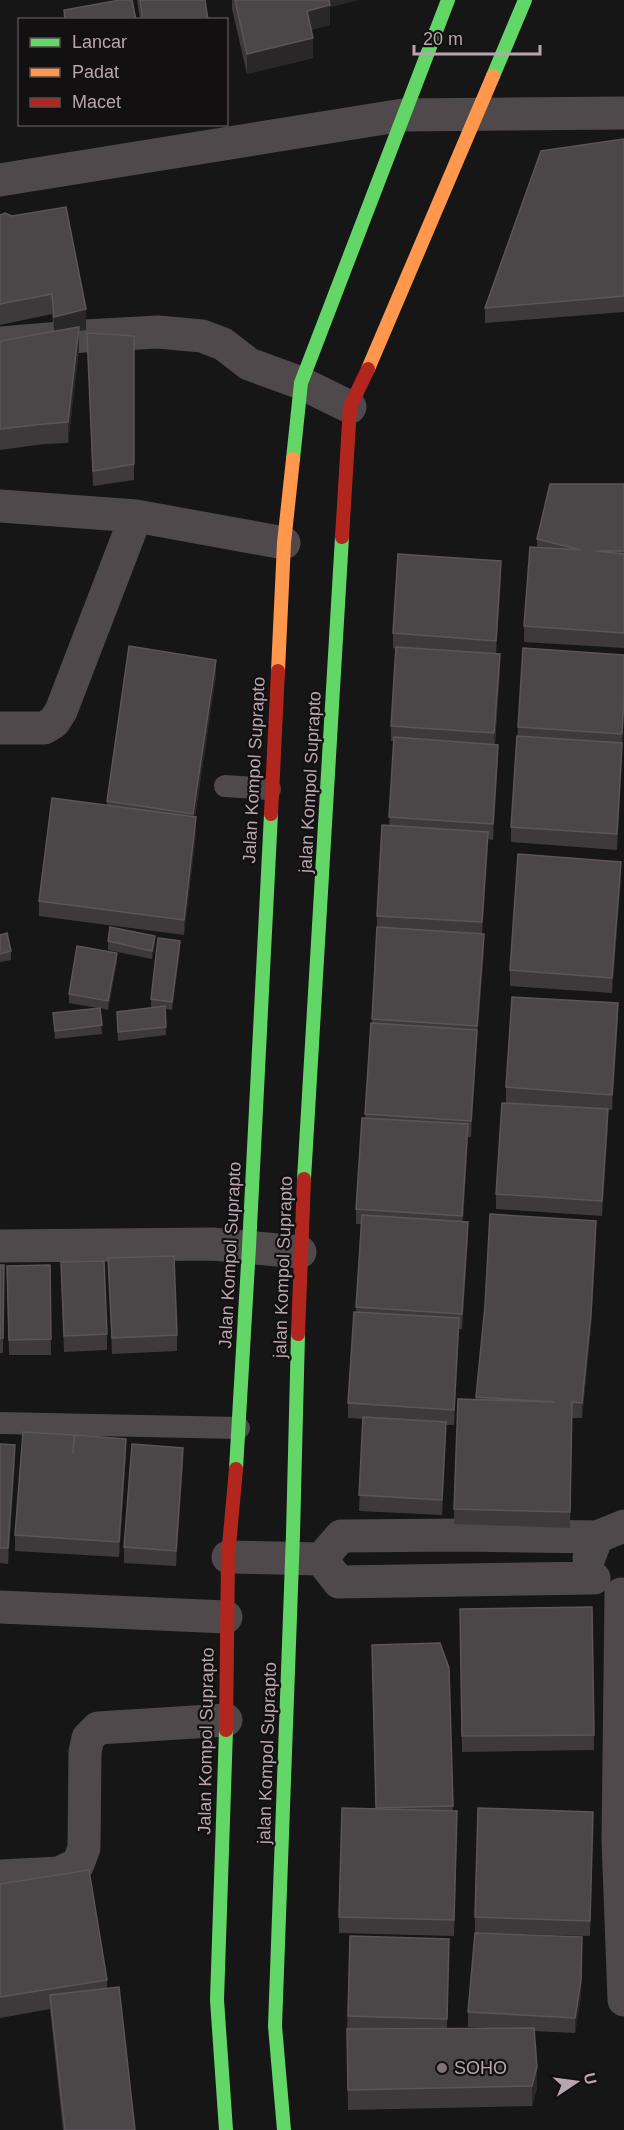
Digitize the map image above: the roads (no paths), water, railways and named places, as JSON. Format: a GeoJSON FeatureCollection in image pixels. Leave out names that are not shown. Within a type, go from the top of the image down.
{"type":"FeatureCollection","features":[{"type":"Feature","properties":{"kind":"street","name":"Jalan Kompol Suprapto"},"geometry":{"type":"LineString","coordinates":[[226,2130],[217,2000],[226,1720],[228,1557],[249,1247],[284,543],[301,383],[448,0]]}},
{"type":"Feature","properties":{"kind":"street"},"geometry":{"type":"LineString","coordinates":[[0,343],[105,334],[186,333],[223,344],[249,364],[301,383],[350,407],[381,340],[525,0]]}},
{"type":"Feature","properties":{"kind":"street"},"geometry":{"type":"LineString","coordinates":[[0,180],[403,115],[624,113]]}},
{"type":"Feature","properties":{"kind":"street","name":"jalan Kompol Suprapto"},"geometry":{"type":"LineString","coordinates":[[284,2130],[275,2025],[306,1559],[300,1252],[350,407]]}},
{"type":"Feature","properties":{"kind":"street"},"geometry":{"type":"LineString","coordinates":[[0,506],[136,516],[284,543]]}},
{"type":"Feature","properties":{"kind":"street"},"geometry":{"type":"LineString","coordinates":[[0,728],[44,728],[54,722],[61,711],[136,516]]}},
{"type":"Feature","properties":{"kind":"street"},"geometry":{"type":"LineString","coordinates":[[0,1246],[212,1245],[300,1252]]}},
{"type":"Feature","properties":{"kind":"street"},"geometry":{"type":"LineString","coordinates":[[624,1520],[589,1557],[613,1588],[624,2000]]}},
{"type":"Feature","properties":{"kind":"street"},"geometry":{"type":"LineString","coordinates":[[306,1559],[341,1536],[615,1530]]}},
{"type":"Feature","properties":{"kind":"street"},"geometry":{"type":"LineString","coordinates":[[459,1581],[460,1535]]}},
{"type":"Feature","properties":{"kind":"street"},"geometry":{"type":"LineString","coordinates":[[228,1557],[306,1559],[339,1582],[459,1581],[613,1588]]}},
{"type":"Feature","properties":{"kind":"street"},"geometry":{"type":"LineString","coordinates":[[0,1607],[226,1617]]}},
{"type":"Feature","properties":{"kind":"street"},"geometry":{"type":"LineString","coordinates":[[0,1876],[59,1873],[78,1864],[84,1848],[88,1738],[98,1728],[226,1720]]}},
{"type":"Feature","properties":{"kind":"lane"},"geometry":{"type":"LineString","coordinates":[[225,786],[270,789]]}},
{"type":"Feature","properties":{"kind":"lane"},"geometry":{"type":"LineString","coordinates":[[0,1424],[238,1428]]}},
{"type":"Feature","properties":{"kind":"place","name":"SOHO"},"geometry":{"type":"Point","coordinates":[442,2068]}}]}
